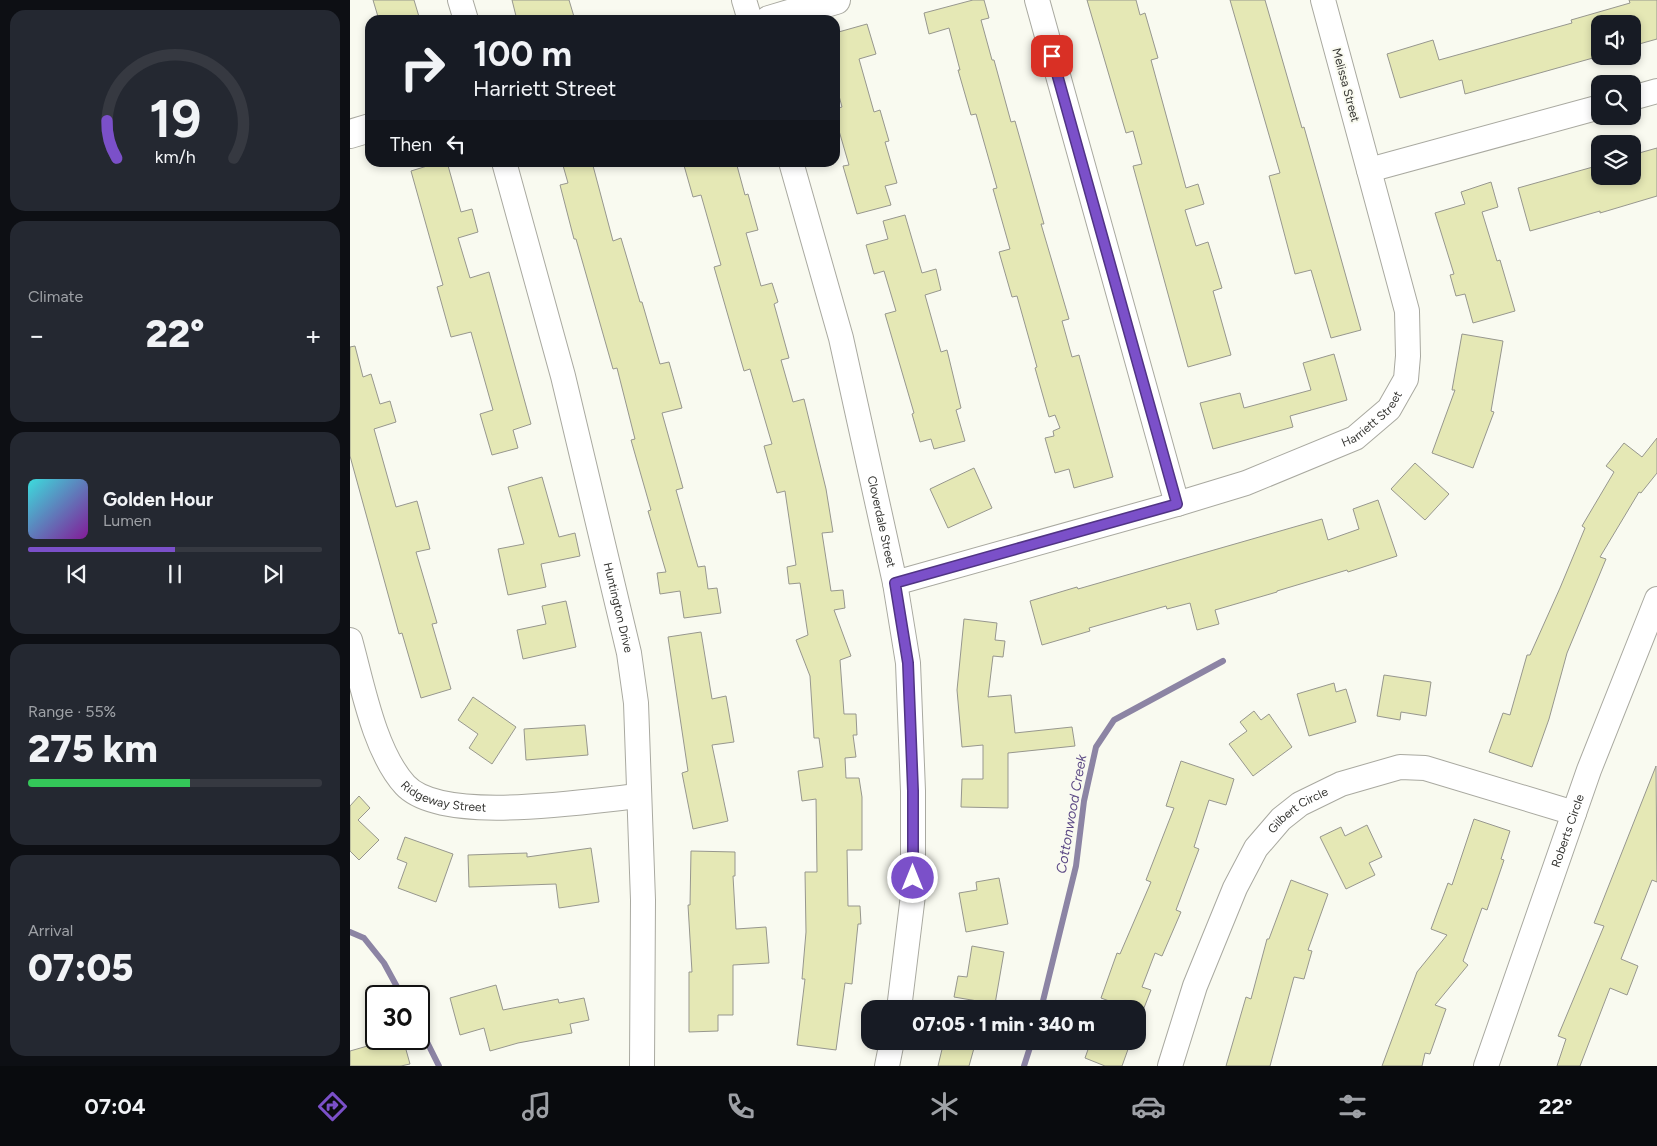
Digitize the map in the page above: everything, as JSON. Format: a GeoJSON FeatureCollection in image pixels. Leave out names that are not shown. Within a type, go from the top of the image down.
{"type":"FeatureCollection","features":[{"type":"Feature","properties":{"kind":"street"},"geometry":{"type":"LineString","coordinates":[[460,0],[464,15]]}},
{"type":"Feature","properties":{"kind":"street"},"geometry":{"type":"LineString","coordinates":[[744,0],[748,15]]}},
{"type":"Feature","properties":{"kind":"street"},"geometry":{"type":"LineString","coordinates":[[786,15],[836,0]]}},
{"type":"Feature","properties":{"kind":"street"},"geometry":{"type":"LineString","coordinates":[[1037,0],[1177,504]]}},
{"type":"Feature","properties":{"kind":"street","name":"Melissa Street"},"geometry":{"type":"LineString","coordinates":[[1323,0],[1369,170]]}},
{"type":"Feature","properties":{"kind":"street"},"geometry":{"type":"LineString","coordinates":[[1641,95],[1657,91]]}},
{"type":"Feature","properties":{"kind":"street"},"geometry":{"type":"LineString","coordinates":[[1369,170],[1591,109]]}},
{"type":"Feature","properties":{"kind":"street"},"geometry":{"type":"LineString","coordinates":[[350,134],[365,130]]}},
{"type":"Feature","properties":{"kind":"street","name":"Huntington Drive"},"geometry":{"type":"LineString","coordinates":[[505,167],[564,376],[629,653],[636,703],[643,900],[642,1066]]}},
{"type":"Feature","properties":{"kind":"street","name":"Cloverdale Street"},"geometry":{"type":"LineString","coordinates":[[792,167],[841,338],[895,583],[908,663],[913,791],[913,895],[900,1000]]}},
{"type":"Feature","properties":{"kind":"street","name":"Harriett Street"},"geometry":{"type":"LineString","coordinates":[[895,583],[1246,483],[1355,438],[1389,409],[1406,379],[1408,356],[1407,310],[1369,170]]}},
{"type":"Feature","properties":{"kind":"street","name":"Roberts Circle"},"geometry":{"type":"LineString","coordinates":[[1486,1066],[1589,770],[1657,599]]}},
{"type":"Feature","properties":{"kind":"street","name":"Ridgeway Street"},"geometry":{"type":"LineString","coordinates":[[350,640],[372,718],[385,755],[405,785],[422,798],[466,808],[515,808],[639,796]]}},
{"type":"Feature","properties":{"kind":"street","name":"Gilbert Circle"},"geometry":{"type":"LineString","coordinates":[[1170,1066],[1194,986],[1235,888],[1256,848],[1280,819],[1300,804],[1341,784],[1400,767],[1424,768],[1574,813]]}},
{"type":"Feature","properties":{"kind":"street"},"geometry":{"type":"LineString","coordinates":[[887,1066],[890,1050]]}},
{"type":"Feature","properties":{"kind":"building"},"geometry":{"type":"Polygon","coordinates":[[[373,0],[414,0],[418,15],[378,15],[373,0]]]}},
{"type":"Feature","properties":{"kind":"building"},"geometry":{"type":"Polygon","coordinates":[[[512,0],[569,0],[574,15],[516,15],[512,0]]]}},
{"type":"Feature","properties":{"kind":"building"},"geometry":{"type":"Polygon","coordinates":[[[973,0],[984,0],[989,18],[981,20],[1011,122],[1015,121],[1044,224],[1041,224],[1069,319],[1062,321],[1072,357],[1079,355],[1113,477],[1074,488],[1069,469],[1055,473],[1045,438],[1054,436],[1053,431],[1060,428],[1055,415],[1049,417],[1017,296],[1012,297],[999,252],[1010,249],[993,189],[997,188],[976,114],[971,115],[958,70],[960,70],[949,28],[929,34],[924,13],[973,0]]]}},
{"type":"Feature","properties":{"kind":"building"},"geometry":{"type":"Polygon","coordinates":[[[1087,0],[1136,0],[1140,15],[1145,13],[1158,58],[1151,60],[1186,188],[1198,184],[1204,204],[1185,210],[1196,246],[1208,242],[1222,288],[1213,291],[1231,355],[1188,367],[1133,166],[1142,164],[1133,131],[1126,133],[1087,0]]]}},
{"type":"Feature","properties":{"kind":"building"},"geometry":{"type":"Polygon","coordinates":[[[1230,0],[1265,0],[1302,128],[1304,127],[1361,330],[1331,338],[1311,270],[1295,274],[1269,176],[1280,173],[1230,0]]]}},
{"type":"Feature","properties":{"kind":"building"},"geometry":{"type":"Polygon","coordinates":[[[1629,0],[1657,0],[1657,39],[1641,43],[1641,15],[1591,15],[1591,59],[1465,94],[1462,80],[1400,98],[1387,54],[1433,40],[1439,60],[1572,23],[1571,20],[1630,3],[1629,0]]]}},
{"type":"Feature","properties":{"kind":"building"},"geometry":{"type":"Polygon","coordinates":[[[867,24],[876,54],[859,59],[874,112],[880,110],[889,141],[885,142],[897,183],[885,186],[891,205],[857,214],[843,166],[849,165],[840,134],[840,108],[842,107],[840,100],[840,32],[867,24]]]}},
{"type":"Feature","properties":{"kind":"building"},"geometry":{"type":"Polygon","coordinates":[[[1657,148],[1657,196],[1530,231],[1518,188],[1591,168],[1591,185],[1641,185],[1641,152],[1657,148]]]}},
{"type":"Feature","properties":{"kind":"building"},"geometry":{"type":"Polygon","coordinates":[[[424,167],[448,167],[461,212],[472,209],[478,232],[458,238],[470,278],[489,272],[531,424],[513,430],[518,448],[492,455],[480,414],[493,410],[471,332],[451,337],[437,287],[443,285],[411,171],[424,167]]]}},
{"type":"Feature","properties":{"kind":"building"},"geometry":{"type":"Polygon","coordinates":[[[563,167],[593,167],[613,241],[621,238],[660,364],[669,362],[682,408],[662,413],[683,488],[676,490],[698,567],[705,566],[708,589],[717,588],[721,613],[684,618],[680,591],[660,594],[657,573],[666,572],[648,511],[651,510],[631,440],[635,439],[617,368],[613,369],[560,185],[568,183],[563,167]]]}},
{"type":"Feature","properties":{"kind":"building"},"geometry":{"type":"Polygon","coordinates":[[[684,167],[737,167],[745,195],[748,194],[758,230],[746,233],[761,286],[772,283],[778,302],[774,304],[789,358],[781,360],[793,402],[804,399],[826,489],[833,532],[822,533],[831,591],[843,590],[845,608],[834,610],[851,656],[840,660],[844,714],[856,714],[857,735],[853,735],[856,757],[845,758],[846,778],[859,778],[862,797],[862,850],[847,850],[848,906],[860,906],[861,924],[858,924],[852,984],[845,983],[836,1050],[797,1045],[805,979],[802,979],[806,932],[805,872],[817,872],[816,799],[802,801],[798,771],[823,767],[819,738],[814,738],[810,676],[796,640],[808,635],[800,583],[789,584],[787,567],[796,565],[785,491],[777,493],[764,446],[772,444],[750,369],[744,371],[714,267],[721,265],[701,195],[693,197],[684,167]]]}},
{"type":"Feature","properties":{"kind":"building"},"geometry":{"type":"Polygon","coordinates":[[[1491,182],[1498,207],[1482,212],[1497,261],[1500,260],[1515,311],[1473,323],[1465,294],[1456,296],[1450,275],[1454,274],[1435,213],[1465,204],[1461,192],[1491,182]]]}},
{"type":"Feature","properties":{"kind":"building"},"geometry":{"type":"Polygon","coordinates":[[[905,215],[922,273],[936,269],[941,290],[925,295],[941,352],[947,350],[961,408],[956,410],[965,441],[934,449],[931,439],[920,442],[912,414],[914,413],[885,314],[896,311],[884,271],[874,274],[866,245],[888,239],[883,221],[905,215]]]}},
{"type":"Feature","properties":{"kind":"building"},"geometry":{"type":"Polygon","coordinates":[[[1462,334],[1503,341],[1491,411],[1494,412],[1473,468],[1432,453],[1455,390],[1452,390],[1462,334]]]}},
{"type":"Feature","properties":{"kind":"building"},"geometry":{"type":"Polygon","coordinates":[[[355,346],[363,377],[371,374],[380,404],[390,401],[396,422],[374,429],[396,507],[417,501],[430,549],[416,552],[437,623],[432,624],[451,689],[421,698],[402,633],[399,634],[350,456],[350,347],[355,346]]]}},
{"type":"Feature","properties":{"kind":"building"},"geometry":{"type":"Polygon","coordinates":[[[1334,354],[1347,400],[1290,416],[1293,427],[1213,449],[1200,403],[1240,393],[1244,408],[1311,390],[1303,363],[1334,354]]]}},
{"type":"Feature","properties":{"kind":"building"},"geometry":{"type":"Polygon","coordinates":[[[1657,438],[1657,473],[1641,493],[1639,492],[1600,557],[1606,559],[1567,653],[1549,719],[1532,767],[1489,752],[1503,713],[1510,715],[1527,655],[1530,655],[1560,588],[1585,528],[1582,526],[1614,472],[1606,466],[1624,443],[1642,457],[1657,438]]]}},
{"type":"Feature","properties":{"kind":"building"},"geometry":{"type":"Polygon","coordinates":[[[1415,463],[1449,494],[1425,520],[1391,489],[1415,463]]]}},
{"type":"Feature","properties":{"kind":"building"},"geometry":{"type":"Polygon","coordinates":[[[974,468],[992,508],[948,528],[930,489],[974,468]]]}},
{"type":"Feature","properties":{"kind":"building"},"geometry":{"type":"Polygon","coordinates":[[[542,477],[559,537],[575,533],[580,556],[541,564],[546,587],[508,595],[498,549],[524,544],[508,487],[542,477]]]}},
{"type":"Feature","properties":{"kind":"building"},"geometry":{"type":"Polygon","coordinates":[[[1378,500],[1397,556],[1215,610],[1219,624],[1197,630],[1190,603],[1167,609],[1166,606],[1089,628],[1090,631],[1042,645],[1030,601],[1322,519],[1328,540],[1359,529],[1353,509],[1378,500]]]}},
{"type":"Feature","properties":{"kind":"building"},"geometry":{"type":"Polygon","coordinates":[[[566,601],[576,647],[523,659],[517,630],[546,624],[542,606],[566,601]]]}},
{"type":"Feature","properties":{"kind":"building"},"geometry":{"type":"Polygon","coordinates":[[[964,619],[997,623],[995,640],[1005,641],[1003,657],[993,656],[988,697],[1011,695],[1015,733],[1072,727],[1075,746],[1008,753],[1008,808],[961,807],[962,779],[983,779],[983,745],[962,747],[957,690],[964,619]]]}},
{"type":"Feature","properties":{"kind":"building"},"geometry":{"type":"Polygon","coordinates":[[[701,632],[712,699],[726,696],[734,742],[712,745],[728,821],[693,829],[682,773],[688,771],[668,637],[701,632]]]}},
{"type":"Feature","properties":{"kind":"building"},"geometry":{"type":"Polygon","coordinates":[[[1384,675],[1431,682],[1426,716],[1401,712],[1400,720],[1377,716],[1384,675]]]}},
{"type":"Feature","properties":{"kind":"building"},"geometry":{"type":"Polygon","coordinates":[[[1334,683],[1336,692],[1346,689],[1356,722],[1309,736],[1297,694],[1334,683]]]}},
{"type":"Feature","properties":{"kind":"building"},"geometry":{"type":"Polygon","coordinates":[[[473,697],[516,727],[492,764],[469,748],[478,734],[458,720],[473,697]]]}},
{"type":"Feature","properties":{"kind":"building"},"geometry":{"type":"Polygon","coordinates":[[[1254,711],[1261,720],[1269,714],[1292,747],[1253,776],[1229,744],[1247,731],[1240,722],[1254,711]]]}},
{"type":"Feature","properties":{"kind":"building"},"geometry":{"type":"Polygon","coordinates":[[[585,725],[588,755],[526,760],[524,729],[585,725]]]}},
{"type":"Feature","properties":{"kind":"building"},"geometry":{"type":"Polygon","coordinates":[[[1181,761],[1234,779],[1226,805],[1209,800],[1194,847],[1199,849],[1176,910],[1181,912],[1162,956],[1155,953],[1142,987],[1151,990],[1146,1003],[1146,1000],[1106,1000],[1101,998],[1117,953],[1120,954],[1151,882],[1146,880],[1174,808],[1166,806],[1181,761]]]}},
{"type":"Feature","properties":{"kind":"building"},"geometry":{"type":"Polygon","coordinates":[[[1656,766],[1657,882],[1652,880],[1621,959],[1638,966],[1627,995],[1610,988],[1580,1066],[1557,1066],[1566,1039],[1558,1036],[1604,926],[1594,923],[1656,766]]]}},
{"type":"Feature","properties":{"kind":"building"},"geometry":{"type":"Polygon","coordinates":[[[359,796],[370,808],[358,820],[379,840],[359,860],[350,851],[350,806],[359,796]]]}},
{"type":"Feature","properties":{"kind":"building"},"geometry":{"type":"Polygon","coordinates":[[[1474,819],[1510,831],[1501,859],[1504,860],[1487,910],[1482,908],[1463,961],[1468,965],[1435,1005],[1446,1009],[1430,1054],[1425,1053],[1422,1066],[1382,1066],[1417,972],[1447,935],[1431,929],[1448,883],[1452,885],[1474,819]]]}},
{"type":"Feature","properties":{"kind":"building"},"geometry":{"type":"Polygon","coordinates":[[[1367,825],[1382,857],[1369,863],[1375,875],[1346,889],[1320,837],[1341,827],[1345,836],[1367,825]]]}},
{"type":"Feature","properties":{"kind":"building"},"geometry":{"type":"Polygon","coordinates":[[[405,837],[453,854],[436,902],[398,888],[407,863],[397,859],[405,837]]]}},
{"type":"Feature","properties":{"kind":"building"},"geometry":{"type":"Polygon","coordinates":[[[591,848],[599,902],[559,908],[556,884],[469,887],[468,855],[527,853],[527,857],[591,848]]]}},
{"type":"Feature","properties":{"kind":"building"},"geometry":{"type":"Polygon","coordinates":[[[691,851],[735,852],[735,876],[733,876],[736,929],[766,927],[769,963],[733,965],[733,1015],[718,1015],[718,1031],[689,1032],[689,972],[692,972],[688,905],[690,905],[691,851]]]}},
{"type":"Feature","properties":{"kind":"building"},"geometry":{"type":"Polygon","coordinates":[[[999,878],[1008,924],[966,932],[959,893],[977,890],[976,882],[999,878]]]}},
{"type":"Feature","properties":{"kind":"building"},"geometry":{"type":"Polygon","coordinates":[[[1291,880],[1328,894],[1308,950],[1312,951],[1304,979],[1294,977],[1270,1066],[1226,1066],[1246,997],[1251,999],[1267,939],[1269,939],[1291,880]]]}},
{"type":"Feature","properties":{"kind":"building"},"geometry":{"type":"Polygon","coordinates":[[[972,946],[1004,952],[996,1000],[972,1000],[954,997],[958,976],[967,977],[972,946]]]}},
{"type":"Feature","properties":{"kind":"building"},"geometry":{"type":"Polygon","coordinates":[[[496,985],[503,1010],[558,999],[559,1003],[584,998],[589,1020],[570,1024],[572,1033],[518,1043],[490,1051],[484,1028],[460,1035],[450,998],[496,985]]]}},
{"type":"Feature","properties":{"kind":"building"},"geometry":{"type":"Polygon","coordinates":[[[365,1047],[365,1050],[406,1050],[410,1064],[401,1066],[350,1066],[350,1051],[365,1047]]]}},
{"type":"Feature","properties":{"kind":"building"},"geometry":{"type":"Polygon","coordinates":[[[942,1050],[973,1050],[969,1066],[938,1066],[942,1050]]]}},
{"type":"Feature","properties":{"kind":"building"},"geometry":{"type":"Polygon","coordinates":[[[1088,1050],[1128,1050],[1122,1066],[1105,1066],[1085,1058],[1088,1050]]]}},
{"type":"Feature","properties":{"kind":"waterway","name":"Cottonwood Creek"},"geometry":{"type":"LineString","coordinates":[[1043,1000],[1076,866],[1084,801],[1096,747],[1114,720],[1223,661]]}},
{"type":"Feature","properties":{"kind":"waterway"},"geometry":{"type":"LineString","coordinates":[[350,932],[364,938],[384,963],[396,985]]}},
{"type":"Feature","properties":{"kind":"waterway"},"geometry":{"type":"LineString","coordinates":[[430,1048],[439,1066]]}},
{"type":"Feature","properties":{"kind":"waterway","name":"Cottonwood Creek"},"geometry":{"type":"LineString","coordinates":[[1024,1066],[1029,1050]]}},
{"type":"Feature","properties":{"kind":"route"},"geometry":{"type":"LineString","coordinates":[[913,878],[913,791],[908,663],[895,583],[1177,504],[1052,56]]}}]}
